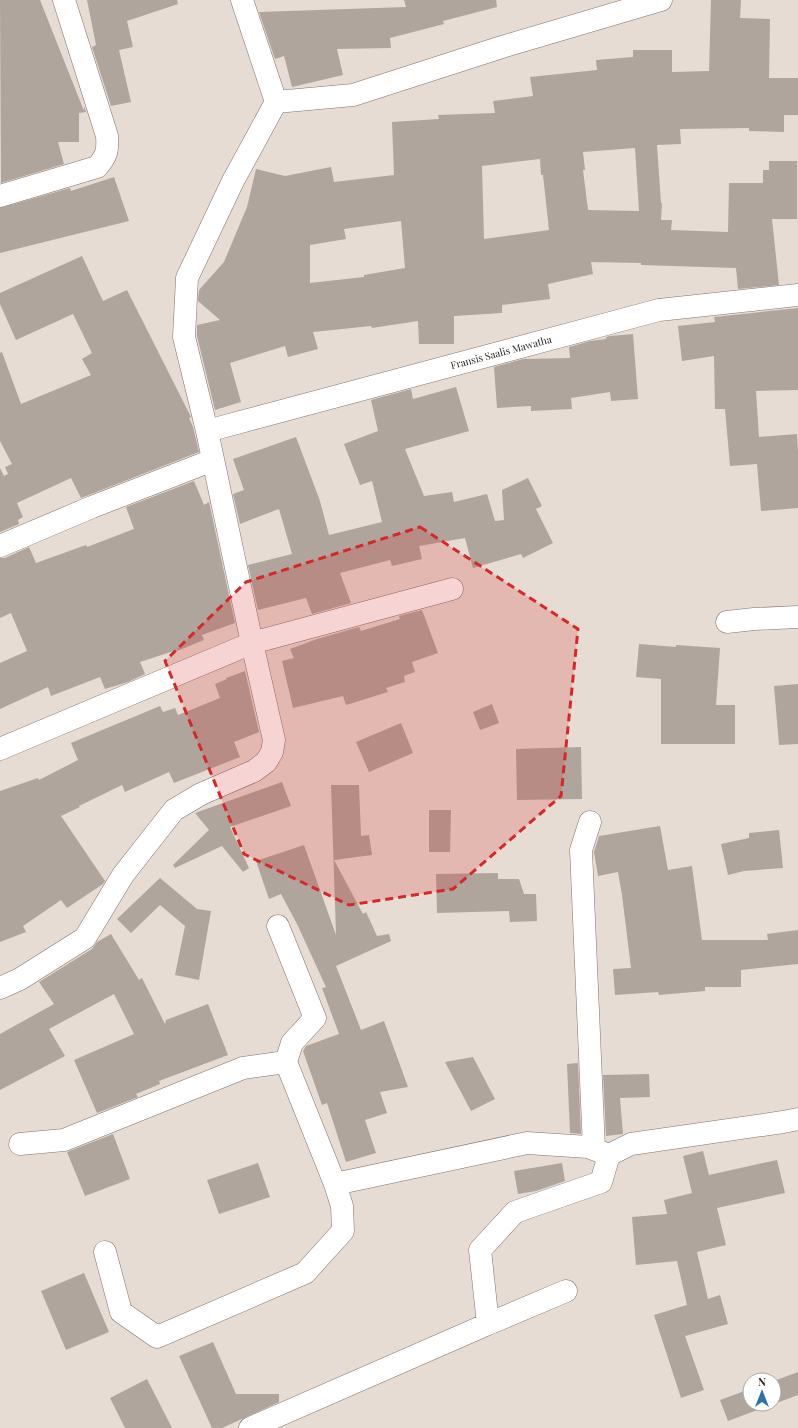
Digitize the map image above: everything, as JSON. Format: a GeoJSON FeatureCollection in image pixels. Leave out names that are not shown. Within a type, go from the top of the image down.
{"type":"FeatureCollection","features":[{"type":"Feature","properties":{"kind":"street"},"geometry":{"type":"LineString","coordinates":[[0,196],[97,167],[105,159],[108,148],[108,136],[64,0]]}},
{"type":"Feature","properties":{"kind":"street"},"geometry":{"type":"LineString","coordinates":[[0,988],[20,979],[85,938],[122,875],[174,810],[201,794],[254,771],[266,762],[272,752],[274,740],[207,431],[184,337],[187,278],[233,181],[276,102],[242,0]]}},
{"type":"Feature","properties":{"kind":"street"},"geometry":{"type":"LineString","coordinates":[[276,102],[353,95],[505,46],[661,0]]}},
{"type":"Feature","properties":{"kind":"street","name":"Fransis Saalis Mawatha"},"geometry":{"type":"LineString","coordinates":[[207,431],[659,310],[798,295]]}},
{"type":"Feature","properties":{"kind":"street"},"geometry":{"type":"LineString","coordinates":[[0,546],[92,507],[213,460]]}},
{"type":"Feature","properties":{"kind":"street"},"geometry":{"type":"LineString","coordinates":[[0,749],[252,643],[452,589]]}},
{"type":"Feature","properties":{"kind":"street"},"geometry":{"type":"LineString","coordinates":[[727,622],[798,617]]}},
{"type":"Feature","properties":{"kind":"street"},"geometry":{"type":"LineString","coordinates":[[488,1324],[480,1250],[515,1212],[601,1182],[601,1152],[581,850],[590,822]]}},
{"type":"Feature","properties":{"kind":"street"},"geometry":{"type":"LineString","coordinates":[[105,1252],[121,1312],[157,1337],[305,1274],[343,1231],[342,1206],[335,1184],[286,1062],[292,1043],[315,1018],[278,926]]}},
{"type":"Feature","properties":{"kind":"street"},"geometry":{"type":"LineString","coordinates":[[20,1144],[64,1140],[244,1068],[286,1062]]}},
{"type":"Feature","properties":{"kind":"street"},"geometry":{"type":"LineString","coordinates":[[335,1184],[527,1143],[588,1146],[601,1152],[630,1144],[798,1119]]}},
{"type":"Feature","properties":{"kind":"street"},"geometry":{"type":"LineString","coordinates":[[250,1428],[566,1291]]}},
{"type":"Feature","properties":{"kind":"highlighted area"},"geometry":{"type":"Polygon","coordinates":[[[420,527],[578,629],[561,796],[453,889],[349,905],[244,854],[165,661],[246,582],[420,527]]]}},
{"type":"Feature","properties":{"kind":"building"},"geometry":{"type":"Polygon","coordinates":[[[0,0],[40,0],[84,111],[84,106],[86,112],[79,113],[79,142],[58,142],[64,164],[1,183],[0,0]]]}},
{"type":"Feature","properties":{"kind":"building"},"geometry":{"type":"Polygon","coordinates":[[[87,0],[177,0],[178,4],[127,21],[133,47],[119,50],[131,102],[111,106],[92,47],[96,45],[87,0]]]}},
{"type":"Feature","properties":{"kind":"building"},"geometry":{"type":"Polygon","coordinates":[[[404,0],[496,0],[497,7],[443,21],[444,24],[390,38],[391,48],[337,49],[343,75],[292,87],[284,56],[275,59],[259,12],[406,7],[404,0]]]}},
{"type":"Feature","properties":{"kind":"building"},"geometry":{"type":"Polygon","coordinates":[[[711,0],[741,0],[740,18],[770,19],[769,78],[798,78],[798,115],[784,115],[784,132],[749,131],[749,128],[680,129],[681,144],[657,145],[662,203],[661,220],[672,220],[671,230],[728,232],[729,183],[763,183],[763,170],[769,170],[769,161],[797,161],[797,219],[772,219],[779,285],[738,289],[736,268],[591,262],[593,274],[548,284],[550,299],[502,305],[502,313],[454,316],[454,344],[419,344],[418,321],[372,328],[371,326],[313,332],[318,349],[288,357],[285,346],[230,363],[241,402],[215,410],[197,336],[197,325],[220,320],[198,301],[199,290],[224,262],[247,207],[256,169],[285,176],[331,167],[334,182],[394,175],[392,122],[439,119],[438,115],[495,113],[493,101],[533,96],[530,77],[597,70],[596,60],[633,57],[633,50],[672,50],[672,72],[709,71],[711,0]],[[635,148],[583,152],[585,170],[583,170],[588,210],[639,211],[635,148]],[[540,159],[482,166],[484,239],[549,230],[540,159]],[[401,221],[344,229],[346,239],[310,245],[310,283],[364,277],[364,275],[405,268],[401,221]]]}},
{"type":"Feature","properties":{"kind":"building"},"geometry":{"type":"Polygon","coordinates":[[[114,177],[129,221],[0,253],[0,208],[70,188],[71,191],[114,177]]]}},
{"type":"Feature","properties":{"kind":"building"},"geometry":{"type":"Polygon","coordinates":[[[82,256],[103,301],[127,290],[191,417],[189,418],[193,427],[199,452],[81,498],[71,478],[17,503],[23,517],[18,520],[19,524],[0,532],[0,468],[4,476],[8,474],[5,467],[12,464],[0,441],[0,353],[2,352],[21,404],[91,375],[82,359],[92,353],[73,314],[16,340],[0,304],[0,293],[82,256]]]}},
{"type":"Feature","properties":{"kind":"building"},"geometry":{"type":"Polygon","coordinates":[[[798,308],[798,390],[756,391],[759,437],[797,434],[798,508],[761,511],[757,464],[730,466],[725,409],[715,409],[714,356],[682,361],[678,326],[715,322],[714,317],[798,308]]]}},
{"type":"Feature","properties":{"kind":"building"},"geometry":{"type":"Polygon","coordinates":[[[633,334],[638,399],[611,401],[610,392],[571,398],[572,409],[531,411],[531,406],[497,408],[494,367],[523,359],[570,358],[569,347],[590,341],[606,339],[606,337],[610,336],[633,334]]]}},
{"type":"Feature","properties":{"kind":"building"},"geometry":{"type":"Polygon","coordinates":[[[456,387],[469,431],[405,449],[424,496],[452,492],[454,502],[487,494],[495,521],[504,520],[502,490],[528,478],[542,506],[536,509],[553,543],[523,558],[521,554],[473,568],[465,538],[419,546],[422,559],[392,566],[390,560],[340,573],[351,603],[312,614],[306,598],[258,610],[248,565],[292,554],[279,509],[240,524],[233,494],[244,490],[233,459],[296,437],[320,501],[329,535],[382,522],[372,481],[360,485],[344,444],[378,431],[371,400],[411,389],[413,399],[456,387]]]}},
{"type":"Feature","properties":{"kind":"building"},"geometry":{"type":"Polygon","coordinates":[[[194,481],[204,505],[209,502],[235,623],[202,635],[204,640],[177,651],[140,662],[145,674],[128,682],[105,689],[100,677],[51,696],[48,687],[0,709],[0,663],[27,651],[11,613],[0,618],[0,558],[5,558],[29,547],[36,563],[86,545],[87,547],[134,529],[126,507],[194,481]]]}},
{"type":"Feature","properties":{"kind":"building"},"geometry":{"type":"Polygon","coordinates":[[[422,610],[438,653],[412,662],[415,672],[404,676],[405,682],[386,688],[388,692],[346,705],[343,696],[293,708],[282,661],[294,658],[290,649],[317,639],[359,627],[361,631],[400,619],[399,616],[422,610]]]}},
{"type":"Feature","properties":{"kind":"building"},"geometry":{"type":"Polygon","coordinates":[[[639,644],[720,648],[716,705],[735,705],[735,744],[661,744],[661,679],[636,677],[639,644]]]}},
{"type":"Feature","properties":{"kind":"building"},"geometry":{"type":"Polygon","coordinates":[[[245,671],[259,732],[234,742],[240,757],[174,783],[169,772],[125,792],[122,785],[61,816],[105,881],[103,884],[67,908],[61,900],[23,926],[26,932],[0,942],[0,791],[38,778],[39,780],[78,760],[71,743],[160,706],[163,712],[175,708],[178,715],[220,698],[215,684],[245,671]]]}},
{"type":"Feature","properties":{"kind":"building"},"geometry":{"type":"Polygon","coordinates":[[[798,684],[798,744],[779,745],[774,686],[798,684]]]}},
{"type":"Feature","properties":{"kind":"building"},"geometry":{"type":"Polygon","coordinates":[[[492,704],[499,723],[480,730],[473,712],[492,704]]]}},
{"type":"Feature","properties":{"kind":"building"},"geometry":{"type":"Polygon","coordinates":[[[401,723],[413,753],[369,772],[356,742],[401,723]]]}},
{"type":"Feature","properties":{"kind":"building"},"geometry":{"type":"Polygon","coordinates":[[[581,747],[582,799],[517,800],[516,749],[581,747]]]}},
{"type":"Feature","properties":{"kind":"building"},"geometry":{"type":"Polygon","coordinates":[[[282,782],[291,806],[230,827],[249,868],[243,872],[222,846],[175,868],[173,865],[209,830],[195,813],[282,782]]]}},
{"type":"Feature","properties":{"kind":"building"},"geometry":{"type":"Polygon","coordinates":[[[331,785],[359,785],[361,836],[369,835],[372,855],[334,860],[363,914],[366,912],[377,936],[389,934],[391,941],[336,966],[361,1030],[384,1021],[408,1087],[380,1092],[387,1113],[365,1120],[376,1153],[346,1162],[327,1103],[322,1105],[303,1051],[306,1046],[339,1034],[322,988],[326,987],[297,924],[281,894],[269,899],[256,861],[304,845],[336,935],[331,785]]]}},
{"type":"Feature","properties":{"kind":"building"},"geometry":{"type":"Polygon","coordinates":[[[429,810],[451,810],[450,852],[429,852],[429,810]]]}},
{"type":"Feature","properties":{"kind":"building"},"geometry":{"type":"Polygon","coordinates":[[[660,826],[668,870],[692,866],[702,940],[768,940],[767,934],[798,930],[798,964],[741,970],[741,987],[705,987],[705,991],[659,995],[658,992],[615,995],[613,969],[631,968],[622,895],[618,872],[598,876],[594,852],[599,836],[660,826]]]}},
{"type":"Feature","properties":{"kind":"building"},"geometry":{"type":"Polygon","coordinates":[[[779,830],[783,868],[744,871],[728,875],[721,844],[749,838],[749,833],[779,830]]]}},
{"type":"Feature","properties":{"kind":"building"},"geometry":{"type":"Polygon","coordinates":[[[498,873],[498,879],[519,879],[524,894],[536,894],[537,921],[510,922],[509,911],[437,913],[436,874],[498,873]]]}},
{"type":"Feature","properties":{"kind":"building"},"geometry":{"type":"Polygon","coordinates":[[[160,878],[197,909],[211,911],[199,980],[175,975],[185,926],[160,905],[131,933],[117,919],[160,878]]]}},
{"type":"Feature","properties":{"kind":"building"},"geometry":{"type":"Polygon","coordinates":[[[111,934],[139,980],[142,978],[165,1024],[166,1020],[208,1004],[228,1055],[159,1081],[160,1084],[136,1094],[138,1097],[97,1113],[74,1060],[134,1034],[114,994],[49,1029],[65,1056],[0,1090],[0,1034],[54,1004],[39,982],[92,949],[97,942],[111,934]]]}},
{"type":"Feature","properties":{"kind":"building"},"geometry":{"type":"Polygon","coordinates":[[[473,1057],[495,1099],[471,1111],[445,1062],[473,1057]]]}},
{"type":"Feature","properties":{"kind":"building"},"geometry":{"type":"Polygon","coordinates":[[[578,1063],[581,1134],[570,1133],[567,1064],[578,1063]]]}},
{"type":"Feature","properties":{"kind":"building"},"geometry":{"type":"Polygon","coordinates":[[[649,1074],[650,1097],[620,1098],[623,1134],[606,1136],[603,1075],[649,1074]]]}},
{"type":"Feature","properties":{"kind":"building"},"geometry":{"type":"Polygon","coordinates":[[[113,1134],[130,1179],[85,1196],[67,1152],[113,1134]]]}},
{"type":"Feature","properties":{"kind":"building"},"geometry":{"type":"Polygon","coordinates":[[[703,1151],[709,1175],[777,1160],[785,1193],[717,1208],[726,1245],[697,1252],[708,1299],[720,1295],[728,1324],[685,1336],[704,1390],[681,1398],[654,1315],[687,1305],[677,1261],[636,1265],[632,1217],[667,1214],[664,1200],[692,1193],[683,1156],[703,1151]]]}},
{"type":"Feature","properties":{"kind":"building"},"geometry":{"type":"Polygon","coordinates":[[[258,1163],[270,1197],[219,1214],[207,1180],[258,1163]]]}},
{"type":"Feature","properties":{"kind":"building"},"geometry":{"type":"Polygon","coordinates":[[[562,1163],[565,1181],[536,1191],[518,1194],[514,1171],[562,1163]]]}},
{"type":"Feature","properties":{"kind":"building"},"geometry":{"type":"Polygon","coordinates":[[[84,1273],[109,1332],[66,1350],[41,1291],[84,1273]]]}},
{"type":"Feature","properties":{"kind":"building"},"geometry":{"type":"Polygon","coordinates":[[[213,1342],[236,1394],[279,1394],[279,1402],[222,1428],[212,1428],[179,1356],[213,1342]]]}},
{"type":"Feature","properties":{"kind":"building"},"geometry":{"type":"Polygon","coordinates":[[[798,1372],[798,1395],[782,1401],[782,1378],[798,1372]]]}},
{"type":"Feature","properties":{"kind":"building"},"geometry":{"type":"Polygon","coordinates":[[[147,1379],[172,1428],[125,1428],[110,1398],[147,1379]]]}},
{"type":"Feature","properties":{"kind":"building"},"geometry":{"type":"Polygon","coordinates":[[[742,1392],[742,1412],[752,1412],[728,1421],[720,1400],[742,1392]]]}}]}
